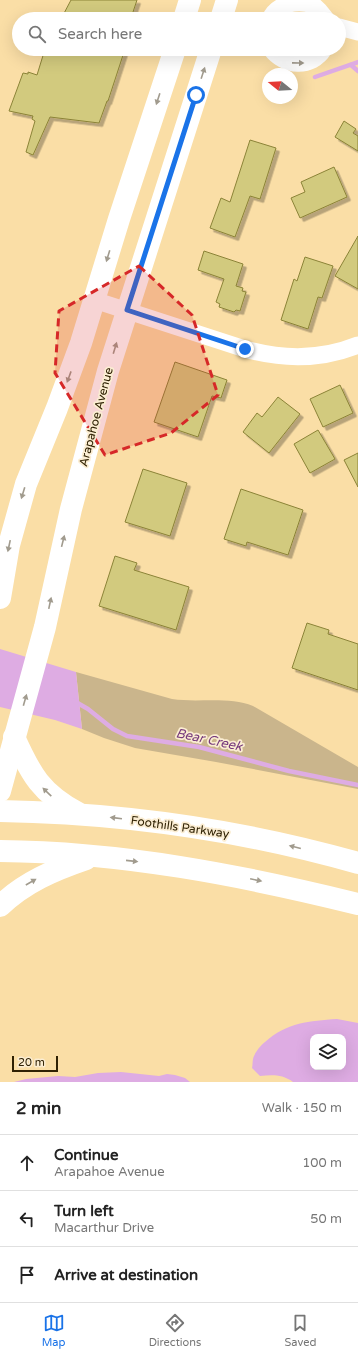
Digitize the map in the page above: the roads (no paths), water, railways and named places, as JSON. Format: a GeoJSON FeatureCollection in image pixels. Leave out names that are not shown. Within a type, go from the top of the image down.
{"type":"FeatureCollection","features":[{"type":"Feature","properties":{"kind":"main road"},"geometry":{"type":"LineString","coordinates":[[186,12],[190,0]]}},
{"type":"Feature","properties":{"kind":"main road"},"geometry":{"type":"LineString","coordinates":[[223,12],[227,0]]}},
{"type":"Feature","properties":{"kind":"main road"},"geometry":{"type":"LineString","coordinates":[[0,598],[9,545],[26,484],[69,376],[172,56]]}},
{"type":"Feature","properties":{"kind":"main road","name":"Arapahoe Avenue"},"geometry":{"type":"LineString","coordinates":[[0,791],[45,627],[61,549],[108,371],[209,56]]}},
{"type":"Feature","properties":{"kind":"main road"},"geometry":{"type":"LineString","coordinates":[[14,737],[29,769],[42,787],[59,802],[79,813]]}},
{"type":"Feature","properties":{"kind":"main road","name":"Foothills Parkway"},"geometry":{"type":"LineString","coordinates":[[0,811],[79,813],[149,822],[224,833],[286,845],[358,863]]}},
{"type":"Feature","properties":{"kind":"main road"},"geometry":{"type":"LineString","coordinates":[[0,851],[93,857],[218,873],[269,883],[358,904]]}},
{"type":"Feature","properties":{"kind":"main road"},"geometry":{"type":"LineString","coordinates":[[0,906],[16,892],[34,880],[64,867],[93,857]]}},
{"type":"Feature","properties":{"kind":"street"},"geometry":{"type":"LineString","coordinates":[[275,12],[278,8],[287,3],[305,2],[321,12]]}},
{"type":"Feature","properties":{"kind":"street"},"geometry":{"type":"LineString","coordinates":[[346,29],[358,32]]}},
{"type":"Feature","properties":{"kind":"street"},"geometry":{"type":"LineString","coordinates":[[278,56],[284,61],[294,64],[304,63],[314,59],[317,56]]}},
{"type":"Feature","properties":{"kind":"street"},"geometry":{"type":"LineString","coordinates":[[94,300],[245,349],[278,356],[318,356],[330,354],[358,345]]}},
{"type":"Feature","properties":{"kind":"waterway"},"geometry":{"type":"LineString","coordinates":[[315,77],[358,62]]}},
{"type":"Feature","properties":{"kind":"waterway"},"geometry":{"type":"LineString","coordinates":[[351,65],[358,71]]}},
{"type":"Feature","properties":{"kind":"waterway","name":"Bear Creek"},"geometry":{"type":"LineString","coordinates":[[74,701],[88,709],[113,729],[127,736],[199,747],[289,771],[358,785]]}}]}
